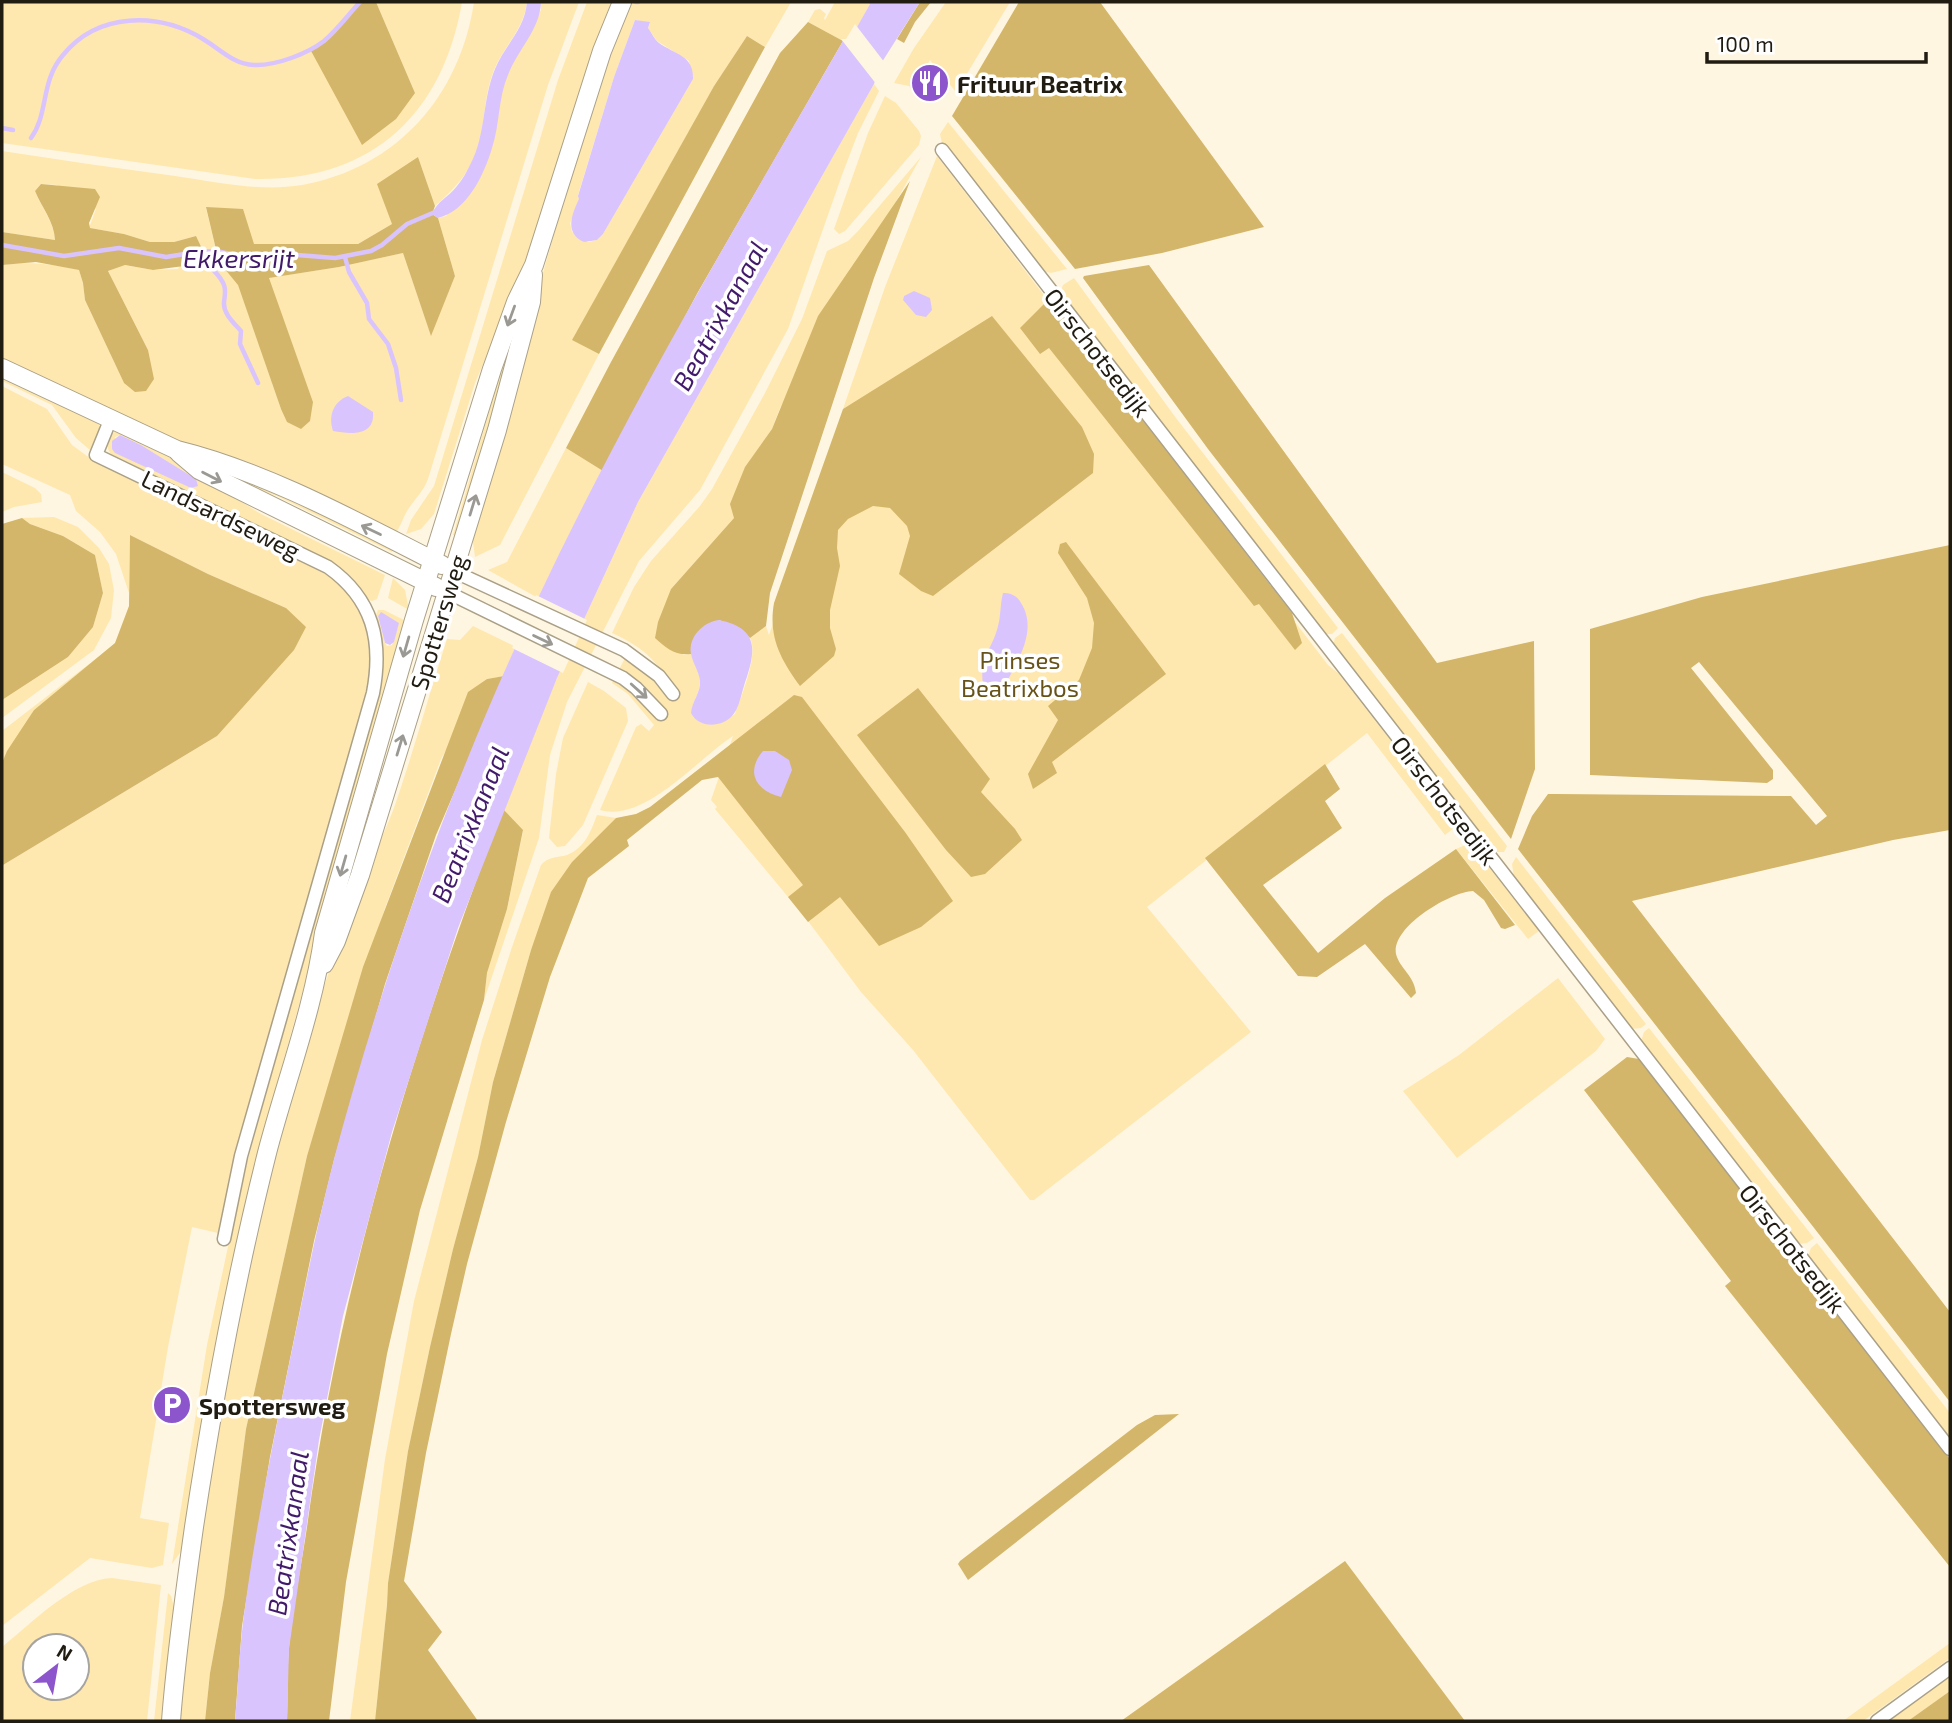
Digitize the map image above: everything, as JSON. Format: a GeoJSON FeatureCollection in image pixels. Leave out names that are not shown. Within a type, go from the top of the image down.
{"type":"FeatureCollection","features":[{"type":"Feature","properties":{"kind":"main road","name":"Spottersweg"},"geometry":{"type":"LineString","coordinates":[[171,1721],[188,1568],[207,1441],[225,1346],[267,1153],[318,973],[324,933],[426,582],[492,369],[516,302],[534,265],[602,51],[622,2]]}},
{"type":"Feature","properties":{"kind":"main road","name":"Spottersweg"},"geometry":{"type":"LineString","coordinates":[[318,973],[336,941],[360,875],[447,593],[531,302],[534,265]]}},
{"type":"Feature","properties":{"kind":"main road","name":"Landsardseweg"},"geometry":{"type":"LineString","coordinates":[[2,368],[177,450],[207,458],[273,483],[453,571]]}},
{"type":"Feature","properties":{"kind":"main road","name":"Landsardseweg"},"geometry":{"type":"LineString","coordinates":[[177,450],[199,470],[447,593]]}},
{"type":"Feature","properties":{"kind":"street","name":"Oirschotsedijk"},"geometry":{"type":"LineString","coordinates":[[942,150],[1950,1449]]}},
{"type":"Feature","properties":{"kind":"street","name":"Landsardseweg"},"geometry":{"type":"LineString","coordinates":[[111,418],[96,455],[318,561],[354,590],[366,611]]}},
{"type":"Feature","properties":{"kind":"street"},"geometry":{"type":"LineString","coordinates":[[453,571],[624,650],[648,666],[673,694]]}},
{"type":"Feature","properties":{"kind":"street"},"geometry":{"type":"LineString","coordinates":[[447,593],[623,678],[660,714]]}},
{"type":"Feature","properties":{"kind":"street","name":"Spottersweg"},"geometry":{"type":"LineString","coordinates":[[223,1239],[241,1156],[373,693],[378,649],[375,631],[366,611]]}},
{"type":"Feature","properties":{"kind":"street"},"geometry":{"type":"LineString","coordinates":[[1877,1721],[1950,1668]]}},
{"type":"Feature","properties":{"kind":"green space"},"geometry":{"type":"Polygon","coordinates":[[[2,2],[360,2],[324,41],[310,50],[415,93],[376,2],[462,2],[452,42],[438,77],[419,108],[395,133],[367,153],[334,168],[297,177],[255,179],[2,143],[2,2]]]}},
{"type":"Feature","properties":{"kind":"green space"},"geometry":{"type":"Polygon","coordinates":[[[474,2],[527,2],[522,21],[490,80],[480,140],[474,158],[460,181],[435,206],[418,157],[392,224],[358,244],[253,244],[206,208],[219,262],[238,284],[281,409],[313,402],[268,278],[339,267],[403,253],[431,335],[455,276],[438,218],[446,216],[498,117],[502,90],[509,70],[541,10],[541,2],[579,2],[548,85],[428,479],[395,534],[2,361],[2,265],[31,263],[60,266],[79,270],[85,300],[124,383],[148,350],[108,271],[124,265],[153,270],[178,269],[196,236],[174,242],[150,242],[89,228],[96,209],[57,185],[41,184],[35,191],[50,221],[55,240],[2,232],[2,151],[254,187],[302,185],[336,176],[367,162],[394,144],[418,122],[438,97],[455,68],[474,2]]]}},
{"type":"Feature","properties":{"kind":"green space"},"geometry":{"type":"Polygon","coordinates":[[[587,2],[611,2],[593,49],[525,266],[475,383],[434,514],[421,529],[406,534],[411,520],[434,486],[558,80],[587,2]]]}},
{"type":"Feature","properties":{"kind":"green space"},"geometry":{"type":"Polygon","coordinates":[[[630,2],[791,2],[765,47],[747,36],[714,86],[573,340],[599,354],[500,545],[475,557],[472,534],[524,341],[580,148],[630,2]],[[635,20],[614,77],[578,195],[580,200],[570,223],[572,232],[588,242],[597,240],[603,234],[693,79],[689,61],[657,41],[648,28],[650,23],[635,20]]]}},
{"type":"Feature","properties":{"kind":"green space"},"geometry":{"type":"Polygon","coordinates":[[[835,2],[870,4],[848,44],[808,22],[815,10],[820,9],[826,14],[825,20],[835,2]]]}},
{"type":"Feature","properties":{"kind":"green space"},"geometry":{"type":"Polygon","coordinates":[[[946,2],[1010,2],[956,92],[930,60],[912,90],[909,86],[894,83],[914,48],[946,2]]]}},
{"type":"Feature","properties":{"kind":"green space"},"geometry":{"type":"Polygon","coordinates":[[[874,84],[879,91],[858,133],[788,329],[700,490],[639,561],[567,702],[550,755],[539,838],[484,1000],[487,973],[507,909],[523,831],[503,809],[557,678],[638,502],[874,84]]]}},
{"type":"Feature","properties":{"kind":"green space"},"geometry":{"type":"Polygon","coordinates":[[[885,96],[896,103],[919,131],[919,145],[845,231],[839,234],[834,229],[868,133],[885,96]]]}},
{"type":"Feature","properties":{"kind":"green space"},"geometry":{"type":"Polygon","coordinates":[[[948,122],[1067,269],[1051,273],[1043,271],[942,143],[940,134],[948,122]]]}},
{"type":"Feature","properties":{"kind":"green space","name":"Prinses Beatrixbos"},"geometry":{"type":"Polygon","coordinates":[[[937,156],[1328,665],[1338,673],[1454,822],[1454,828],[1445,835],[1367,733],[1147,907],[1251,1032],[1034,1200],[1030,1200],[913,1050],[861,992],[808,921],[715,809],[717,807],[711,800],[733,736],[652,798],[635,807],[617,811],[600,810],[636,727],[641,724],[649,731],[654,725],[628,694],[612,683],[625,658],[677,693],[650,657],[612,633],[634,587],[651,561],[712,489],[802,319],[827,251],[848,241],[859,230],[921,157],[780,408],[772,429],[745,468],[734,518],[671,589],[683,655],[691,654],[700,678],[700,687],[692,708],[693,717],[709,724],[735,714],[751,665],[750,638],[766,626],[769,635],[850,405],[843,409],[885,287],[937,156]]]}},
{"type":"Feature","properties":{"kind":"green space"},"geometry":{"type":"Polygon","coordinates":[[[1074,278],[1176,418],[1338,628],[1332,634],[1324,634],[1060,293],[1063,285],[1074,278]]]}},
{"type":"Feature","properties":{"kind":"green space"},"geometry":{"type":"Polygon","coordinates":[[[527,300],[458,536],[453,535],[519,310],[527,300]]]}},
{"type":"Feature","properties":{"kind":"green space"},"geometry":{"type":"Polygon","coordinates":[[[2,376],[98,421],[100,429],[90,450],[76,438],[52,405],[2,381],[2,376]]]}},
{"type":"Feature","properties":{"kind":"green space"},"geometry":{"type":"Polygon","coordinates":[[[2,386],[47,409],[72,445],[87,456],[313,565],[330,577],[355,604],[369,635],[371,653],[366,692],[247,1113],[218,1233],[192,1227],[168,1347],[140,1518],[169,1523],[163,1565],[152,1568],[90,1558],[2,1626],[2,863],[3,865],[217,736],[286,608],[208,574],[130,535],[129,593],[116,554],[100,532],[76,511],[70,495],[2,464],[2,386]]]}},
{"type":"Feature","properties":{"kind":"green space"},"geometry":{"type":"Polygon","coordinates":[[[116,431],[149,444],[261,514],[385,575],[377,599],[368,600],[346,573],[320,556],[111,454],[107,445],[116,431]],[[120,435],[115,437],[115,453],[196,479],[120,435]]]}},
{"type":"Feature","properties":{"kind":"green space"},"geometry":{"type":"Polygon","coordinates":[[[566,448],[603,471],[538,598],[488,570],[507,562],[566,448]]]}},
{"type":"Feature","properties":{"kind":"green space"},"geometry":{"type":"Polygon","coordinates":[[[201,460],[394,546],[392,552],[277,496],[221,476],[201,460]]]}},
{"type":"Feature","properties":{"kind":"green space"},"geometry":{"type":"Polygon","coordinates":[[[2,472],[35,488],[41,494],[42,502],[2,512],[2,472]]]}},
{"type":"Feature","properties":{"kind":"green space"},"geometry":{"type":"Polygon","coordinates":[[[54,517],[78,527],[99,548],[109,564],[114,590],[111,618],[94,650],[2,718],[2,700],[68,657],[93,627],[103,593],[95,555],[63,536],[30,524],[22,518],[54,517]]]}},
{"type":"Feature","properties":{"kind":"green space"},"geometry":{"type":"Polygon","coordinates":[[[393,578],[405,590],[409,610],[388,598],[393,578]]]}},
{"type":"Feature","properties":{"kind":"green space"},"geometry":{"type":"Polygon","coordinates":[[[378,610],[384,610],[406,621],[260,1145],[216,1346],[182,1550],[172,1564],[207,1345],[242,1181],[382,677],[383,647],[376,615],[378,610]],[[380,613],[378,616],[387,646],[392,645],[399,623],[380,613]]]}},
{"type":"Feature","properties":{"kind":"green space"},"geometry":{"type":"Polygon","coordinates":[[[473,626],[516,647],[504,676],[487,679],[441,759],[385,908],[307,1156],[246,1429],[205,1721],[179,1721],[200,1549],[227,1378],[262,1209],[283,1125],[320,999],[395,805],[447,639],[460,640],[473,626]]]}},
{"type":"Feature","properties":{"kind":"green space"},"geometry":{"type":"Polygon","coordinates":[[[1342,633],[1507,846],[1504,852],[1493,852],[1333,645],[1335,638],[1342,633]]]}},
{"type":"Feature","properties":{"kind":"green space"},"geometry":{"type":"Polygon","coordinates":[[[115,644],[34,710],[2,763],[2,731],[115,644]]]}},
{"type":"Feature","properties":{"kind":"green space"},"geometry":{"type":"Polygon","coordinates":[[[588,682],[626,708],[628,721],[583,825],[565,846],[557,847],[549,838],[556,774],[563,738],[588,682]]]}},
{"type":"Feature","properties":{"kind":"green space"},"geometry":{"type":"Polygon","coordinates":[[[597,815],[616,818],[572,862],[531,950],[493,1082],[478,1157],[453,1249],[408,1451],[388,1583],[375,1721],[350,1721],[385,1459],[414,1301],[482,1040],[541,865],[578,848],[590,833],[597,815]]]}},
{"type":"Feature","properties":{"kind":"green space"},"geometry":{"type":"Polygon","coordinates":[[[1470,843],[1539,931],[1528,939],[1456,849],[1470,843]]]}},
{"type":"Feature","properties":{"kind":"green space"},"geometry":{"type":"Polygon","coordinates":[[[1516,857],[1646,1024],[1641,1028],[1631,1029],[1514,877],[1512,864],[1516,857]]]}},
{"type":"Feature","properties":{"kind":"green space"},"geometry":{"type":"Polygon","coordinates":[[[1558,978],[1605,1039],[1596,1051],[1457,1158],[1403,1091],[1459,1055],[1558,978]]]}},
{"type":"Feature","properties":{"kind":"green space"},"geometry":{"type":"Polygon","coordinates":[[[1649,1028],[1814,1238],[1799,1244],[1641,1041],[1644,1032],[1649,1028]]]}},
{"type":"Feature","properties":{"kind":"green space"},"geometry":{"type":"Polygon","coordinates":[[[1817,1243],[1950,1413],[1950,1438],[1808,1256],[1817,1243]]]}},
{"type":"Feature","properties":{"kind":"green space"},"geometry":{"type":"Polygon","coordinates":[[[112,1578],[161,1585],[147,1721],[2,1721],[2,1647],[54,1604],[83,1586],[112,1578]]]}},
{"type":"Feature","properties":{"kind":"green space"},"geometry":{"type":"Polygon","coordinates":[[[168,1593],[174,1607],[163,1721],[154,1721],[168,1593]]]}},
{"type":"Feature","properties":{"kind":"green space"},"geometry":{"type":"Polygon","coordinates":[[[1950,1643],[1950,1658],[1863,1721],[1843,1721],[1950,1643]]]}},
{"type":"Feature","properties":{"kind":"green space"},"geometry":{"type":"Polygon","coordinates":[[[1950,1676],[1950,1691],[1908,1721],[1888,1721],[1950,1676]]]}},
{"type":"Feature","properties":{"kind":"shaded area"},"geometry":{"type":"Polygon","coordinates":[[[360,2],[376,2],[415,93],[396,119],[362,145],[310,49],[324,41],[360,2]]]}},
{"type":"Feature","properties":{"kind":"shaded area"},"geometry":{"type":"Polygon","coordinates":[[[920,2],[931,2],[915,22],[904,43],[897,39],[920,2]]]}},
{"type":"Feature","properties":{"kind":"shaded area"},"geometry":{"type":"Polygon","coordinates":[[[1019,2],[1100,2],[1264,227],[1162,253],[1075,269],[952,116],[1019,2]]]}},
{"type":"Feature","properties":{"kind":"shaded area"},"geometry":{"type":"Polygon","coordinates":[[[808,22],[843,41],[698,292],[603,471],[566,448],[780,53],[808,22]]]}},
{"type":"Feature","properties":{"kind":"shaded area"},"geometry":{"type":"Polygon","coordinates":[[[747,36],[765,47],[599,354],[572,340],[714,86],[747,36]]]}},
{"type":"Feature","properties":{"kind":"shaded area"},"geometry":{"type":"Polygon","coordinates":[[[418,157],[435,206],[432,214],[438,218],[455,276],[431,336],[403,253],[269,278],[313,402],[310,421],[301,429],[287,422],[281,409],[238,285],[219,262],[206,207],[243,209],[254,244],[358,244],[392,224],[377,184],[418,157]]]}},
{"type":"Feature","properties":{"kind":"shaded area"},"geometry":{"type":"Polygon","coordinates":[[[910,181],[874,278],[770,593],[766,626],[750,638],[741,629],[719,620],[691,645],[691,654],[680,654],[671,650],[655,638],[658,622],[671,589],[734,518],[730,504],[745,467],[772,429],[818,316],[910,181]]]}},
{"type":"Feature","properties":{"kind":"shaded area"},"geometry":{"type":"Polygon","coordinates":[[[41,184],[95,189],[100,197],[89,223],[90,228],[150,242],[174,242],[196,236],[203,251],[200,264],[153,270],[125,265],[108,271],[148,350],[154,379],[146,391],[135,392],[124,383],[85,300],[79,270],[36,262],[2,265],[2,232],[55,240],[50,221],[35,191],[41,184]]]}},
{"type":"Feature","properties":{"kind":"shaded area"},"geometry":{"type":"Polygon","coordinates":[[[1149,265],[1437,663],[1534,641],[1535,769],[1511,839],[1208,449],[1083,278],[1149,265]]]}},
{"type":"Feature","properties":{"kind":"shaded area"},"geometry":{"type":"Polygon","coordinates":[[[1049,299],[1292,613],[1302,643],[1295,650],[1259,604],[1254,606],[1049,348],[1040,354],[1020,328],[1049,299]]]}},
{"type":"Feature","properties":{"kind":"shaded area"},"geometry":{"type":"Polygon","coordinates":[[[992,316],[1082,427],[1094,454],[1093,473],[933,596],[921,591],[899,574],[910,536],[907,526],[890,508],[873,506],[848,519],[838,530],[840,566],[830,610],[830,628],[836,649],[834,656],[800,686],[778,648],[773,627],[774,603],[843,409],[992,316]]]}},
{"type":"Feature","properties":{"kind":"shaded area"},"geometry":{"type":"Polygon","coordinates":[[[22,518],[30,524],[63,536],[95,555],[103,593],[93,627],[68,657],[2,700],[2,524],[22,518]]]}},
{"type":"Feature","properties":{"kind":"shaded area"},"geometry":{"type":"Polygon","coordinates":[[[130,535],[208,574],[286,608],[306,627],[294,650],[217,736],[3,865],[2,763],[34,710],[115,643],[129,606],[130,535]]]}},
{"type":"Feature","properties":{"kind":"shaded area"},"geometry":{"type":"Polygon","coordinates":[[[1066,542],[1166,674],[1052,762],[1057,773],[1033,789],[1028,774],[1058,720],[1048,706],[1079,680],[1092,648],[1094,623],[1087,598],[1058,553],[1060,544],[1066,542]]]}},
{"type":"Feature","properties":{"kind":"shaded area"},"geometry":{"type":"Polygon","coordinates":[[[1950,545],[1950,830],[1893,840],[1632,901],[1950,1312],[1950,1402],[1518,849],[1532,816],[1548,794],[1791,796],[1816,825],[1827,816],[1699,662],[1691,668],[1773,770],[1773,779],[1767,783],[1590,775],[1590,629],[1702,597],[1950,545]]]}},
{"type":"Feature","properties":{"kind":"shaded area"},"geometry":{"type":"Polygon","coordinates":[[[504,676],[436,835],[385,984],[334,1160],[314,1241],[270,1457],[242,1626],[235,1721],[205,1721],[246,1429],[307,1156],[363,967],[468,692],[487,679],[504,676]]]}},
{"type":"Feature","properties":{"kind":"shaded area"},"geometry":{"type":"Polygon","coordinates":[[[918,688],[990,779],[981,792],[1022,840],[985,874],[971,877],[946,850],[857,735],[918,688]]]}},
{"type":"Feature","properties":{"kind":"shaded area"},"geometry":{"type":"Polygon","coordinates":[[[794,695],[802,697],[905,832],[953,901],[921,927],[879,946],[840,897],[808,922],[788,897],[803,885],[718,777],[702,780],[627,840],[629,846],[588,878],[550,977],[467,1264],[426,1453],[404,1581],[442,1632],[428,1650],[478,1721],[375,1721],[388,1583],[408,1451],[430,1347],[478,1157],[493,1082],[531,950],[551,892],[572,862],[616,818],[636,814],[650,807],[794,695]]]}},
{"type":"Feature","properties":{"kind":"shaded area"},"geometry":{"type":"Polygon","coordinates":[[[1325,764],[1340,789],[1325,801],[1342,828],[1263,885],[1318,953],[1385,898],[1456,849],[1515,925],[1501,928],[1484,900],[1473,891],[1451,897],[1424,913],[1412,922],[1397,944],[1398,959],[1415,987],[1416,993],[1411,998],[1365,944],[1317,977],[1298,976],[1205,858],[1325,764]]]}},
{"type":"Feature","properties":{"kind":"shaded area"},"geometry":{"type":"Polygon","coordinates":[[[503,809],[523,830],[507,909],[487,973],[484,1000],[420,1210],[387,1354],[346,1582],[329,1721],[287,1721],[289,1647],[295,1602],[322,1434],[360,1252],[411,1073],[470,897],[503,809]]]}},
{"type":"Feature","properties":{"kind":"shaded area"},"geometry":{"type":"Polygon","coordinates":[[[1627,1057],[1639,1059],[1950,1459],[1950,1567],[1725,1286],[1731,1281],[1584,1090],[1627,1057]]]}},
{"type":"Feature","properties":{"kind":"shaded area"},"geometry":{"type":"Polygon","coordinates":[[[1179,1414],[968,1580],[958,1564],[960,1561],[1137,1425],[1155,1415],[1179,1414]]]}},
{"type":"Feature","properties":{"kind":"shaded area"},"geometry":{"type":"Polygon","coordinates":[[[1345,1561],[1465,1721],[1121,1721],[1345,1561]]]}},
{"type":"Feature","properties":{"kind":"shaded area"},"geometry":{"type":"Polygon","coordinates":[[[1950,1691],[1950,1721],[1908,1721],[1950,1691]]]}},
{"type":"Feature","properties":{"kind":"water"},"geometry":{"type":"Polygon","coordinates":[[[527,2],[541,2],[540,12],[505,84],[489,158],[466,200],[458,208],[438,218],[432,214],[434,210],[461,181],[476,152],[495,69],[519,29],[527,2]]]}},
{"type":"Feature","properties":{"kind":"water","name":"Beatrixkanaal"},"geometry":{"type":"Polygon","coordinates":[[[867,2],[920,2],[882,62],[874,84],[638,502],[557,678],[458,928],[392,1132],[343,1316],[319,1440],[289,1649],[287,1721],[235,1721],[242,1634],[253,1552],[317,1229],[375,1016],[423,874],[507,666],[609,456],[684,316],[843,41],[848,43],[870,4],[867,2]]]}},
{"type":"Feature","properties":{"kind":"water"},"geometry":{"type":"Polygon","coordinates":[[[635,20],[650,22],[648,28],[657,41],[687,60],[693,79],[603,234],[597,240],[584,242],[574,234],[572,217],[614,77],[635,20]]]}},
{"type":"Feature","properties":{"kind":"water"},"geometry":{"type":"Polygon","coordinates":[[[914,291],[930,298],[932,310],[926,317],[916,315],[903,300],[904,296],[914,291]]]}},
{"type":"Feature","properties":{"kind":"water"},"geometry":{"type":"Polygon","coordinates":[[[348,396],[373,412],[373,420],[366,430],[354,433],[333,431],[333,410],[348,396]]]}},
{"type":"Feature","properties":{"kind":"water"},"geometry":{"type":"Polygon","coordinates":[[[120,435],[196,479],[198,486],[191,488],[115,453],[112,441],[120,435]]]}},
{"type":"Feature","properties":{"kind":"water"},"geometry":{"type":"Polygon","coordinates":[[[1003,593],[1014,595],[1021,603],[1028,625],[1027,636],[1003,689],[992,691],[983,685],[982,675],[984,660],[998,626],[1003,593]]]}},
{"type":"Feature","properties":{"kind":"water"},"geometry":{"type":"Polygon","coordinates":[[[381,612],[399,623],[394,642],[390,645],[385,643],[378,616],[381,612]]]}},
{"type":"Feature","properties":{"kind":"water"},"geometry":{"type":"Polygon","coordinates":[[[719,620],[733,624],[749,636],[752,653],[740,702],[734,713],[722,723],[710,725],[694,718],[691,713],[700,681],[691,648],[694,636],[702,627],[719,620]]]}},
{"type":"Feature","properties":{"kind":"water"},"geometry":{"type":"Polygon","coordinates":[[[763,751],[775,751],[789,760],[792,770],[781,797],[765,790],[756,780],[755,766],[763,751]]]}},
{"type":"Feature","properties":{"kind":"pier"},"geometry":{"type":"Polygon","coordinates":[[[855,24],[885,63],[877,85],[841,39],[846,39],[855,24]]]}},
{"type":"Feature","properties":{"kind":"pier"},"geometry":{"type":"Polygon","coordinates":[[[536,595],[587,620],[563,673],[512,648],[536,595]]]}},
{"type":"Feature","properties":{"kind":"waterway","name":"Ekkersrijt"},"geometry":{"type":"LineString","coordinates":[[31,138],[37,128],[56,65],[77,41],[93,31],[129,21],[167,24],[186,30],[240,62],[262,65],[290,58],[317,46],[360,2]]}},
{"type":"Feature","properties":{"kind":"waterway"},"geometry":{"type":"LineString","coordinates":[[2,128],[13,130]]}},
{"type":"Feature","properties":{"kind":"waterway","name":"Ekkersrijt"},"geometry":{"type":"LineString","coordinates":[[2,245],[64,256],[119,248],[166,257],[203,251],[262,261],[297,255],[335,258],[371,251],[407,224],[435,212]]}},
{"type":"Feature","properties":{"kind":"waterway"},"geometry":{"type":"LineString","coordinates":[[203,251],[207,262],[224,285],[225,310],[241,331],[240,344],[258,383]]}},
{"type":"Feature","properties":{"kind":"waterway"},"geometry":{"type":"LineString","coordinates":[[345,257],[349,272],[367,303],[369,319],[388,344],[396,368],[401,400]]}},
{"type":"Feature","properties":{"kind":"place","name":"Frituur Beatrix"},"geometry":{"type":"Point","coordinates":[930,83]}},
{"type":"Feature","properties":{"kind":"place","name":"Spottersweg"},"geometry":{"type":"Point","coordinates":[172,1405]}}]}
